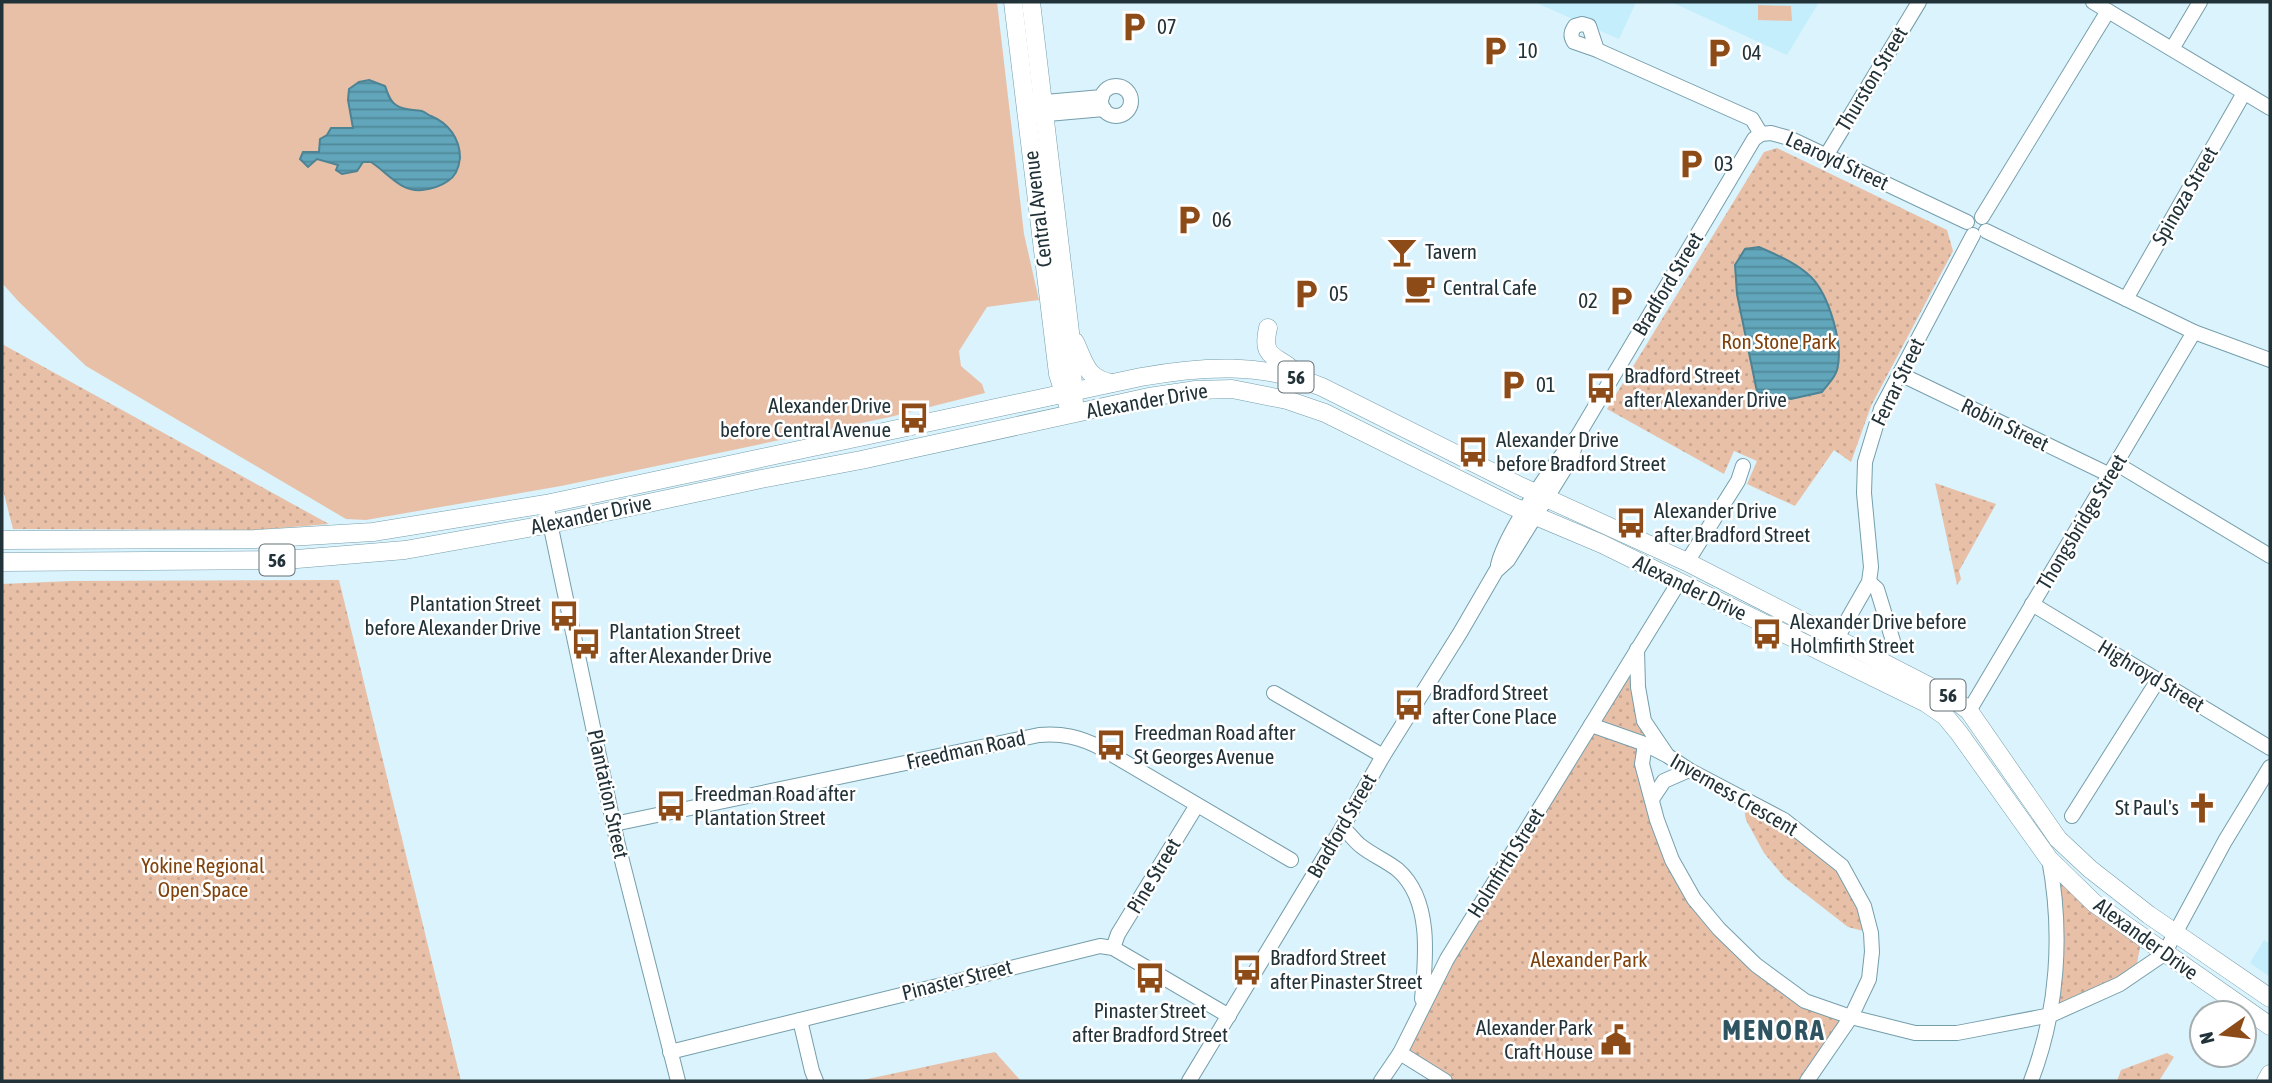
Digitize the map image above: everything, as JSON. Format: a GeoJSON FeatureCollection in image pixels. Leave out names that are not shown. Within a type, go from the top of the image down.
{"type":"FeatureCollection","features":[{"type":"Feature","properties":{"kind":"main road","name":"Central Avenue"},"geometry":{"type":"LineString","coordinates":[[1013,2],[1035,109],[1070,332],[1069,393]]}},
{"type":"Feature","properties":{"kind":"main road","name":"Central Avenue"},"geometry":{"type":"LineString","coordinates":[[1031,2],[1035,109],[1056,358],[1069,393],[1073,414]]}},
{"type":"Feature","properties":{"kind":"main road"},"geometry":{"type":"LineString","coordinates":[[1268,328],[1265,345],[1269,354],[1292,367],[1301,378]]}},
{"type":"Feature","properties":{"kind":"main road"},"geometry":{"type":"LineString","coordinates":[[1070,332],[1089,372],[1098,380],[1111,383]]}},
{"type":"Feature","properties":{"kind":"main road"},"geometry":{"type":"LineString","coordinates":[[1022,404],[1049,379],[1056,358]]}},
{"type":"Feature","properties":{"kind":"main road","name":"Alexander Drive"},"geometry":{"type":"LineString","coordinates":[[2,540],[255,539],[361,533],[546,504],[1179,370],[1219,367],[1269,371],[1301,378],[1686,562],[1954,699],[1969,711],[2058,839],[2090,869],[2270,998]]}},
{"type":"Feature","properties":{"kind":"main road","name":"Alexander Drive"},"geometry":{"type":"LineString","coordinates":[[2,562],[285,560],[405,550],[550,524],[1149,397],[1211,389],[1246,390],[1325,413],[1530,513],[1602,544],[1926,703],[1945,716],[2049,859],[2094,903],[2270,1026]]}},
{"type":"Feature","properties":{"kind":"main road"},"geometry":{"type":"LineString","coordinates":[[2266,1081],[2270,1074]]}},
{"type":"Feature","properties":{"kind":"street","name":"Thurston Street"},"geometry":{"type":"LineString","coordinates":[[1826,156],[1919,2]]}},
{"type":"Feature","properties":{"kind":"street"},"geometry":{"type":"LineString","coordinates":[[2093,2],[2270,108]]}},
{"type":"Feature","properties":{"kind":"street"},"geometry":{"type":"LineString","coordinates":[[2172,50],[2200,2]]}},
{"type":"Feature","properties":{"kind":"street","name":"Ferrar Street"},"geometry":{"type":"LineString","coordinates":[[1837,638],[1869,582],[1871,567],[1864,493],[1865,462],[1881,409],[1977,226],[2108,11]]}},
{"type":"Feature","properties":{"kind":"street","name":"Learoyd Street"},"geometry":{"type":"LineString","coordinates":[[1597,50],[1752,119],[1760,134],[1780,134],[2194,332],[2270,360]]}},
{"type":"Feature","properties":{"kind":"street","name":"Spinoza Street"},"geometry":{"type":"LineString","coordinates":[[2126,299],[2245,93]]}},
{"type":"Feature","properties":{"kind":"street"},"geometry":{"type":"LineString","coordinates":[[1035,109],[1103,103]]}},
{"type":"Feature","properties":{"kind":"street","name":"Bradford Street"},"geometry":{"type":"LineString","coordinates":[[1189,1081],[1342,828],[1382,756],[1496,571],[1508,560],[1541,495],[1572,457],[1577,437],[1754,139],[1760,134]]}},
{"type":"Feature","properties":{"kind":"street","name":"Thongsbridge Street"},"geometry":{"type":"LineString","coordinates":[[1969,711],[2194,332]]}},
{"type":"Feature","properties":{"kind":"street","name":"Robin Street"},"geometry":{"type":"LineString","coordinates":[[1900,374],[2113,470],[2270,556]]}},
{"type":"Feature","properties":{"kind":"street"},"geometry":{"type":"LineString","coordinates":[[1686,562],[1738,481],[1743,466]]}},
{"type":"Feature","properties":{"kind":"street","name":"Plantation Street"},"geometry":{"type":"LineString","coordinates":[[546,504],[614,824],[678,1081]]}},
{"type":"Feature","properties":{"kind":"street","name":"Holmfirth Street"},"geometry":{"type":"LineString","coordinates":[[1381,1081],[1400,1053],[1447,959],[1679,582]]}},
{"type":"Feature","properties":{"kind":"street","name":"Ferrar Street"},"geometry":{"type":"LineString","coordinates":[[1869,582],[1877,589],[1893,641]]}},
{"type":"Feature","properties":{"kind":"street","name":"Highroyd Street"},"geometry":{"type":"LineString","coordinates":[[2032,604],[2270,748]]}},
{"type":"Feature","properties":{"kind":"street"},"geometry":{"type":"LineString","coordinates":[[1637,647],[1638,687],[1644,721],[1668,756]]}},
{"type":"Feature","properties":{"kind":"street"},"geometry":{"type":"LineString","coordinates":[[2072,816],[2158,680]]}},
{"type":"Feature","properties":{"kind":"street"},"geometry":{"type":"LineString","coordinates":[[1274,693],[1382,756]]}},
{"type":"Feature","properties":{"kind":"street","name":"Inverness Crescent"},"geometry":{"type":"LineString","coordinates":[[1591,725],[1645,744],[1784,820],[1842,866],[1864,906],[1871,933],[1869,979],[1851,1017],[1807,1081]]}},
{"type":"Feature","properties":{"kind":"street","name":"Freedman Road"},"geometry":{"type":"LineString","coordinates":[[614,824],[1039,734],[1053,734],[1086,740],[1291,860]]}},
{"type":"Feature","properties":{"kind":"street"},"geometry":{"type":"LineString","coordinates":[[1645,744],[1643,764],[1657,820],[1672,860],[1694,899],[1719,929],[1756,965],[1805,1001],[1851,1017],[1915,1033],[1957,1033],[2051,1016],[2120,984],[2175,932],[2270,767]]}},
{"type":"Feature","properties":{"kind":"street"},"geometry":{"type":"LineString","coordinates":[[1652,799],[1664,781],[1689,770]]}},
{"type":"Feature","properties":{"kind":"street","name":"Pine Street"},"geometry":{"type":"LineString","coordinates":[[1113,948],[1118,934],[1197,805]]}},
{"type":"Feature","properties":{"kind":"street"},"geometry":{"type":"LineString","coordinates":[[1342,828],[1362,847],[1398,871],[1409,882],[1422,916],[1425,950],[1421,1007]]}},
{"type":"Feature","properties":{"kind":"street"},"geometry":{"type":"LineString","coordinates":[[2031,1081],[2042,1053],[2051,1016],[2057,956],[2054,886],[2049,859]]}},
{"type":"Feature","properties":{"kind":"street","name":"Pinaster Street"},"geometry":{"type":"LineString","coordinates":[[670,1052],[1088,947],[1113,948]]}},
{"type":"Feature","properties":{"kind":"street"},"geometry":{"type":"LineString","coordinates":[[1113,948],[1229,1016]]}},
{"type":"Feature","properties":{"kind":"street"},"geometry":{"type":"LineString","coordinates":[[1425,950],[1447,959]]}},
{"type":"Feature","properties":{"kind":"street"},"geometry":{"type":"LineString","coordinates":[[800,1020],[816,1081]]}},
{"type":"Feature","properties":{"kind":"street"},"geometry":{"type":"LineString","coordinates":[[1400,1053],[1445,1081]]}},
{"type":"Feature","properties":{"kind":"shaded area"},"geometry":{"type":"Polygon","coordinates":[[[1534,2],[1636,2],[1619,39],[1534,2]]]}},
{"type":"Feature","properties":{"kind":"shaded area"},"geometry":{"type":"Polygon","coordinates":[[[1671,2],[1819,2],[1787,55],[1671,2]]]}},
{"type":"Feature","properties":{"kind":"shaded area"},"geometry":{"type":"Polygon","coordinates":[[[369,80],[385,86],[390,99],[399,107],[423,111],[452,132],[458,144],[460,158],[457,171],[451,179],[432,188],[414,190],[401,185],[371,162],[363,162],[357,171],[342,174],[336,170],[338,165],[317,159],[308,167],[300,159],[303,152],[319,152],[320,139],[327,135],[331,128],[353,128],[348,100],[349,89],[359,82],[369,80]]]}},
{"type":"Feature","properties":{"kind":"shaded area"},"geometry":{"type":"Polygon","coordinates":[[[1759,247],[1805,272],[1818,285],[1824,296],[1837,334],[1839,360],[1835,376],[1822,392],[1791,399],[1757,392],[1737,294],[1735,265],[1745,249],[1759,247]]]}},
{"type":"Feature","properties":{"kind":"shaded area"},"geometry":{"type":"Polygon","coordinates":[[[2264,940],[2270,944],[2270,977],[2250,963],[2264,940]]]}},
{"type":"Feature","properties":{"kind":"green space"},"geometry":{"type":"Polygon","coordinates":[[[2,2],[997,2],[1024,234],[1039,300],[987,307],[959,351],[961,366],[982,384],[985,393],[890,417],[561,486],[366,520],[346,519],[86,366],[2,283],[2,2]]]}},
{"type":"Feature","properties":{"kind":"green space"},"geometry":{"type":"Polygon","coordinates":[[[1758,5],[1791,6],[1792,21],[1758,20],[1758,5]]]}},
{"type":"Feature","properties":{"kind":"green space","name":"Ron Stone Park"},"geometry":{"type":"Polygon","coordinates":[[[1777,148],[1947,230],[1953,251],[1871,406],[1851,462],[1834,450],[1795,506],[1747,484],[1757,461],[1734,451],[1724,474],[1607,409],[1764,152],[1777,148]]]}},
{"type":"Feature","properties":{"kind":"green space"},"geometry":{"type":"Polygon","coordinates":[[[2,344],[329,524],[256,530],[13,529],[2,486],[2,344]]]}},
{"type":"Feature","properties":{"kind":"green space"},"geometry":{"type":"Polygon","coordinates":[[[1935,483],[1996,504],[1959,571],[1961,579],[1957,585],[1935,483]]]}},
{"type":"Feature","properties":{"kind":"green space","name":"Yokine Regional Open Space"},"geometry":{"type":"Polygon","coordinates":[[[339,580],[461,1081],[2,1081],[2,584],[72,581],[339,580]]]}},
{"type":"Feature","properties":{"kind":"green space","name":"Alexander Park"},"geometry":{"type":"Polygon","coordinates":[[[1637,647],[1644,721],[1668,756],[1645,744],[1643,764],[1694,899],[1805,1001],[1851,1017],[1807,1081],[1445,1081],[1400,1053],[1637,647]]]}},
{"type":"Feature","properties":{"kind":"green space"},"geometry":{"type":"Polygon","coordinates":[[[1742,798],[1842,866],[1871,933],[1848,927],[1785,878],[1764,853],[1746,820],[1742,798]]]}},
{"type":"Feature","properties":{"kind":"green space"},"geometry":{"type":"Polygon","coordinates":[[[2049,859],[2141,943],[2135,973],[2051,1015],[2049,859]]]}},
{"type":"Feature","properties":{"kind":"green space"},"geometry":{"type":"Polygon","coordinates":[[[995,1052],[1021,1081],[858,1081],[995,1052]]]}},
{"type":"Feature","properties":{"kind":"green space"},"geometry":{"type":"Polygon","coordinates":[[[2167,1053],[2174,1057],[2159,1081],[2117,1081],[2121,1070],[2167,1053]]]}},
{"type":"Feature","properties":{"kind":"place","name":"07"},"geometry":{"type":"Point","coordinates":[1134,27]}},
{"type":"Feature","properties":{"kind":"place","name":"10"},"geometry":{"type":"Point","coordinates":[1495,51]}},
{"type":"Feature","properties":{"kind":"place","name":"04"},"geometry":{"type":"Point","coordinates":[1719,53]}},
{"type":"Feature","properties":{"kind":"place","name":"03"},"geometry":{"type":"Point","coordinates":[1691,164]}},
{"type":"Feature","properties":{"kind":"place","name":"06"},"geometry":{"type":"Point","coordinates":[1189,220]}},
{"type":"Feature","properties":{"kind":"place","name":"Tavern"},"geometry":{"type":"Point","coordinates":[1402,252]}},
{"type":"Feature","properties":{"kind":"place","name":"Central Cafe"},"geometry":{"type":"Point","coordinates":[1420,288]}},
{"type":"Feature","properties":{"kind":"place","name":"05"},"geometry":{"type":"Point","coordinates":[1306,294]}},
{"type":"Feature","properties":{"kind":"place","name":"02"},"geometry":{"type":"Point","coordinates":[1621,301]}},
{"type":"Feature","properties":{"kind":"place","name":"01"},"geometry":{"type":"Point","coordinates":[1513,385]}},
{"type":"Feature","properties":{"kind":"place","name":"Bradford Street after Alexander Drive"},"geometry":{"type":"Point","coordinates":[1601,388]}},
{"type":"Feature","properties":{"kind":"place","name":"Alexander Drive before Central Avenue"},"geometry":{"type":"Point","coordinates":[914,418]}},
{"type":"Feature","properties":{"kind":"place","name":"Alexander Drive before Bradford Street"},"geometry":{"type":"Point","coordinates":[1473,452]}},
{"type":"Feature","properties":{"kind":"place","name":"Alexander Drive after Bradford Street"},"geometry":{"type":"Point","coordinates":[1631,523]}},
{"type":"Feature","properties":{"kind":"place","name":"Plantation Street before Alexander Drive"},"geometry":{"type":"Point","coordinates":[564,616]}},
{"type":"Feature","properties":{"kind":"place","name":"Alexander Drive before Holmfirth Street"},"geometry":{"type":"Point","coordinates":[1767,634]}},
{"type":"Feature","properties":{"kind":"place","name":"Plantation Street after Alexander Drive"},"geometry":{"type":"Point","coordinates":[586,644]}},
{"type":"Feature","properties":{"kind":"place","name":"Bradford Street after Cone Place"},"geometry":{"type":"Point","coordinates":[1409,705]}},
{"type":"Feature","properties":{"kind":"place","name":"Freedman Road after St Georges Avenue"},"geometry":{"type":"Point","coordinates":[1111,745]}},
{"type":"Feature","properties":{"kind":"place","name":"Freedman Road after Plantation Street"},"geometry":{"type":"Point","coordinates":[671,806]}},
{"type":"Feature","properties":{"kind":"place","name":"St Paul's"},"geometry":{"type":"Point","coordinates":[2202,808]}},
{"type":"Feature","properties":{"kind":"place","name":"Bradford Street after Pinaster Street"},"geometry":{"type":"Point","coordinates":[1247,970]}},
{"type":"Feature","properties":{"kind":"place","name":"Pinaster Street after Bradford Street"},"geometry":{"type":"Point","coordinates":[1150,978]}},
{"type":"Feature","properties":{"kind":"place","name":"Alexander Park Craft House"},"geometry":{"type":"Point","coordinates":[1616,1040]}},
{"type":"Feature","properties":{"kind":"district","name":"MENORA"},"geometry":{"type":"Point","coordinates":[1774,1030]}}]}
